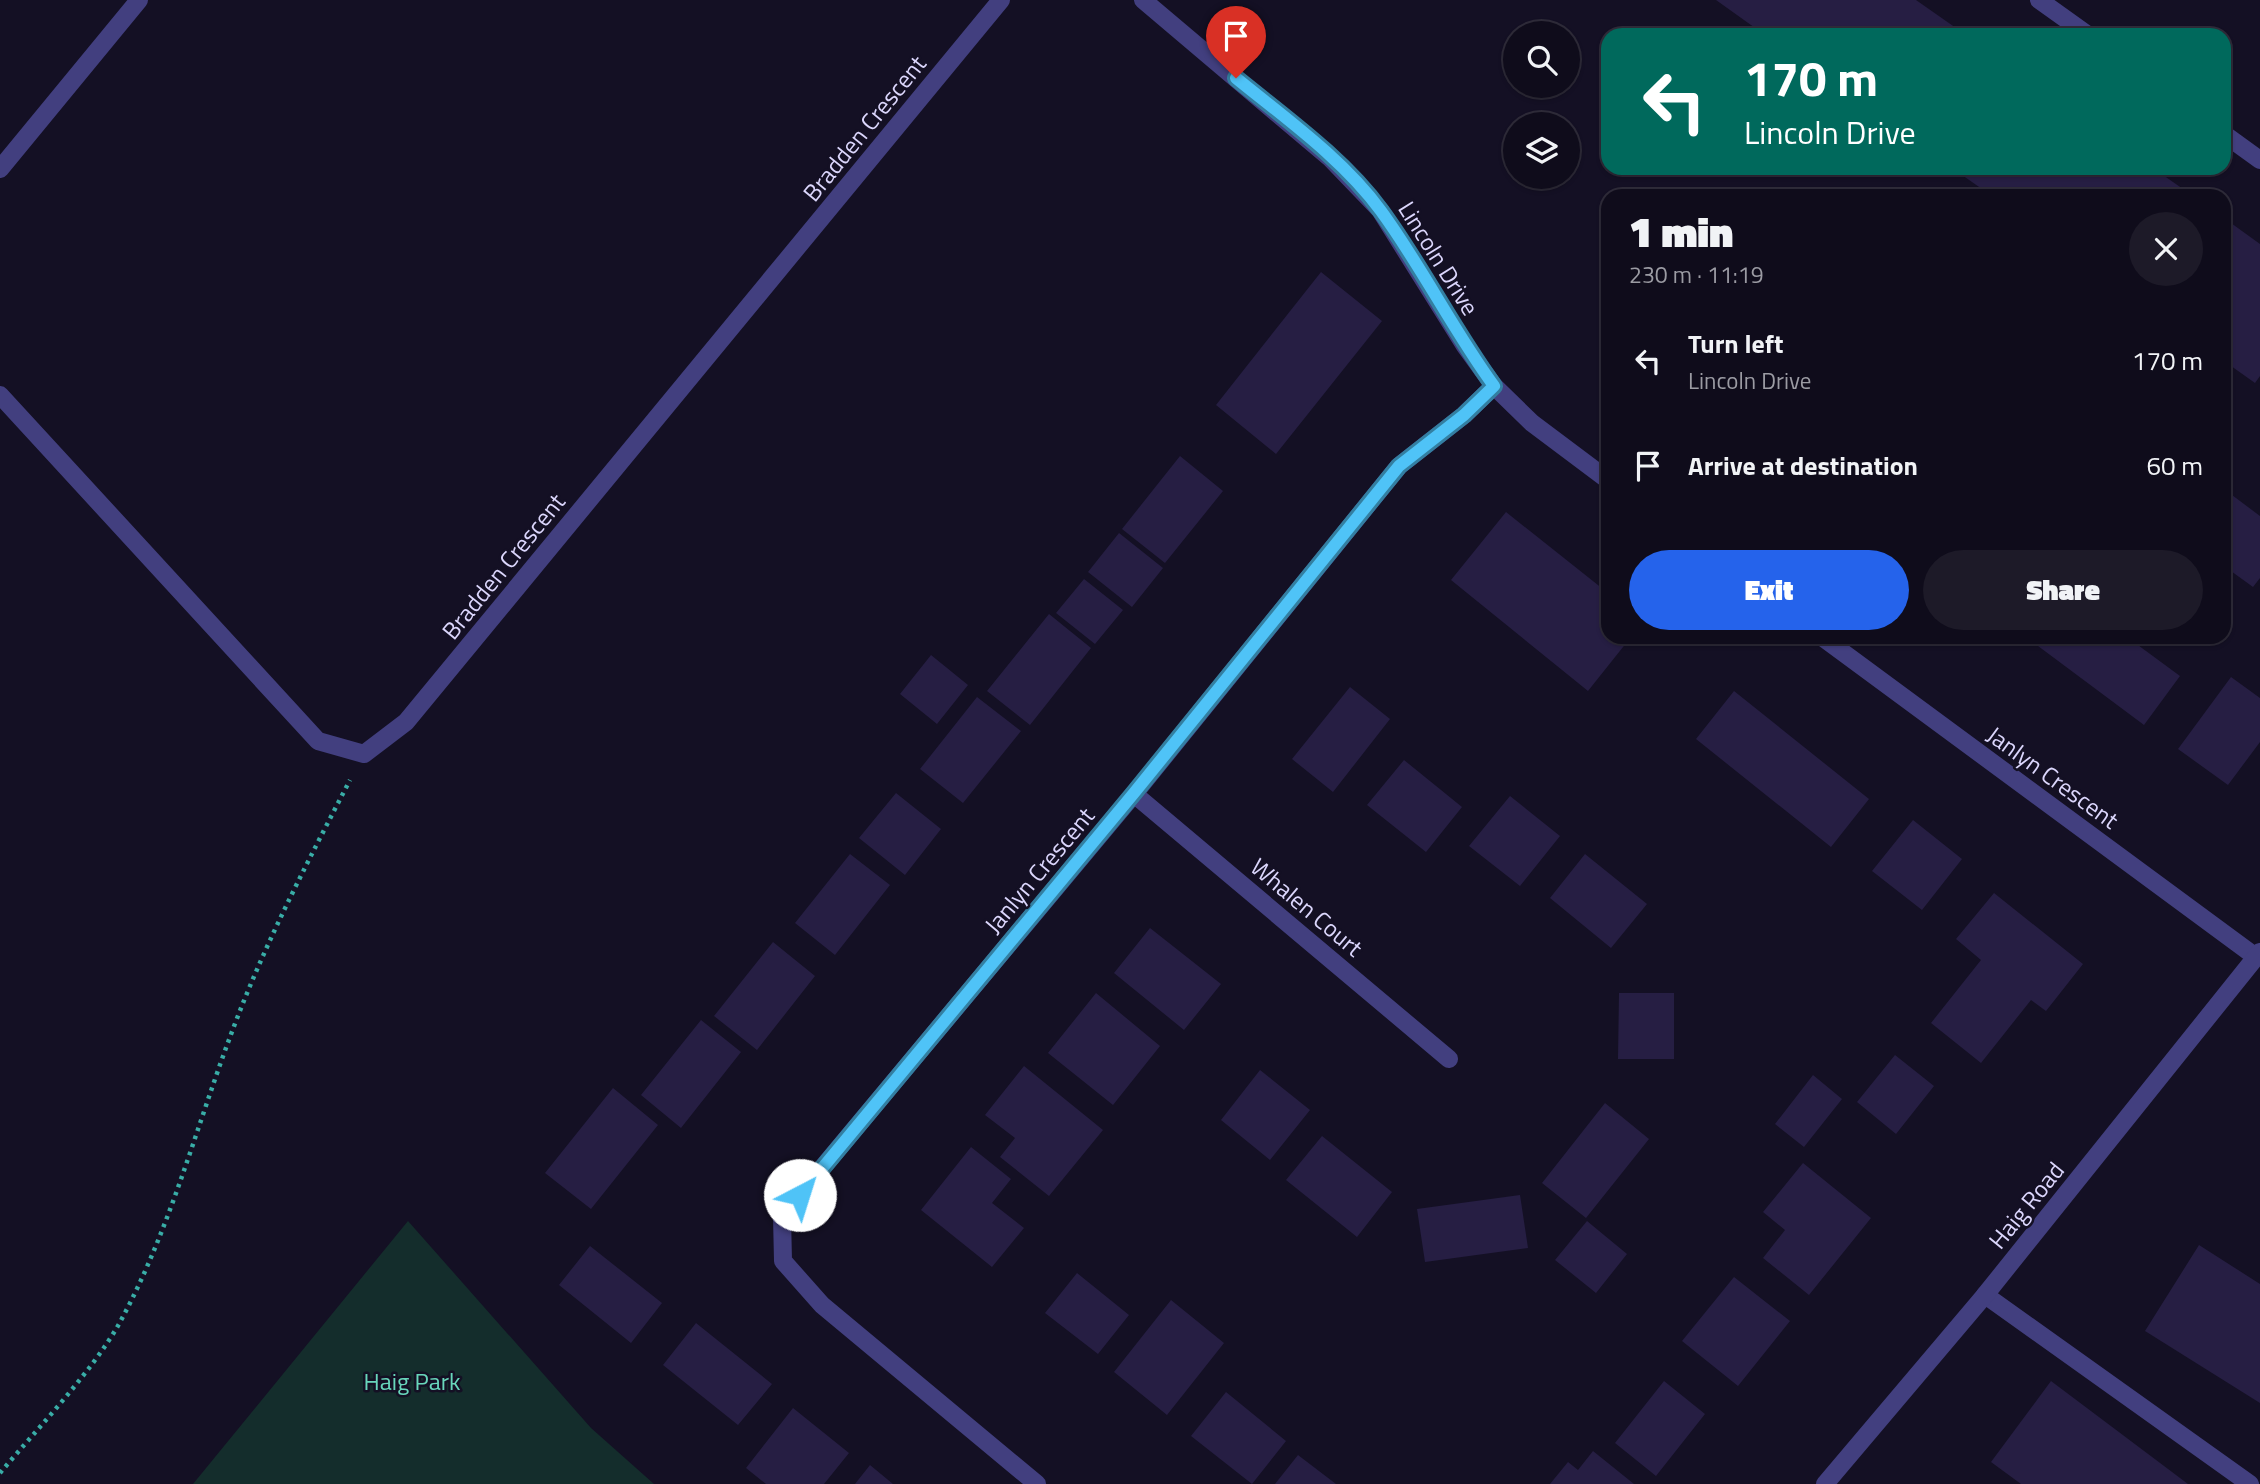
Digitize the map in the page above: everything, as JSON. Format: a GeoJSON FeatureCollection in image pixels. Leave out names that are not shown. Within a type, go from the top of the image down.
{"type":"FeatureCollection","features":[{"type":"Feature","properties":{"kind":"street"},"geometry":{"type":"LineString","coordinates":[[0,169],[139,0]]}},
{"type":"Feature","properties":{"kind":"street","name":"Bradden Crescent"},"geometry":{"type":"LineString","coordinates":[[364,754],[406,722],[1001,0]]}},
{"type":"Feature","properties":{"kind":"street","name":"Lincoln Drive"},"geometry":{"type":"LineString","coordinates":[[1143,0],[1331,159],[1380,210],[1465,346],[1494,386]]}},
{"type":"Feature","properties":{"kind":"street"},"geometry":{"type":"LineString","coordinates":[[2039,0],[2078,28]]}},
{"type":"Feature","properties":{"kind":"street"},"geometry":{"type":"LineString","coordinates":[[2231,139],[2260,160]]}},
{"type":"Feature","properties":{"kind":"street"},"geometry":{"type":"LineString","coordinates":[[1494,386],[1532,423],[1601,475]]}},
{"type":"Feature","properties":{"kind":"street","name":"Janlyn Crescent"},"geometry":{"type":"LineString","coordinates":[[1037,1484],[822,1305],[783,1261],[782,1216],[1134,793],[1399,466],[1464,415],[1494,386]]}},
{"type":"Feature","properties":{"kind":"street"},"geometry":{"type":"LineString","coordinates":[[0,395],[318,741],[364,754]]}},
{"type":"Feature","properties":{"kind":"street","name":"Janlyn Crescent"},"geometry":{"type":"LineString","coordinates":[[1832,644],[2258,955]]}},
{"type":"Feature","properties":{"kind":"street","name":"Whalen Court"},"geometry":{"type":"LineString","coordinates":[[1134,793],[1448,1059]]}},
{"type":"Feature","properties":{"kind":"street","name":"Haig Road"},"geometry":{"type":"LineString","coordinates":[[1825,1484],[1985,1296],[2258,955]]}},
{"type":"Feature","properties":{"kind":"street"},"geometry":{"type":"LineString","coordinates":[[1985,1296],[2250,1484]]}},
{"type":"Feature","properties":{"kind":"path"},"geometry":{"type":"LineString","coordinates":[[0,1473],[69,1391],[117,1327],[154,1256],[234,1026],[295,887],[364,754]]}},
{"type":"Feature","properties":{"kind":"green space","name":"Haig Park"},"geometry":{"type":"Polygon","coordinates":[[[408,1221],[591,1428],[654,1484],[193,1484],[408,1221]]]}},
{"type":"Feature","properties":{"kind":"building"},"geometry":{"type":"Polygon","coordinates":[[[1716,0],[1916,0],[1956,28],[1755,28],[1716,0]]]}},
{"type":"Feature","properties":{"kind":"building"},"geometry":{"type":"Polygon","coordinates":[[[1962,175],[2163,175],[2183,189],[1982,189],[1962,175]]]}},
{"type":"Feature","properties":{"kind":"building"},"geometry":{"type":"Polygon","coordinates":[[[2231,223],[2260,244],[2260,376],[2255,383],[2231,366],[2231,223]]]}},
{"type":"Feature","properties":{"kind":"building"},"geometry":{"type":"Polygon","coordinates":[[[1321,272],[1382,321],[1276,454],[1216,405],[1321,272]]]}},
{"type":"Feature","properties":{"kind":"building"},"geometry":{"type":"Polygon","coordinates":[[[1180,456],[1223,491],[1165,563],[1122,529],[1180,456]]]}},
{"type":"Feature","properties":{"kind":"building"},"geometry":{"type":"Polygon","coordinates":[[[2231,494],[2260,516],[2260,578],[2253,587],[2231,571],[2231,494]]]}},
{"type":"Feature","properties":{"kind":"building"},"geometry":{"type":"Polygon","coordinates":[[[1506,512],[1601,587],[1601,644],[1625,644],[1588,691],[1451,580],[1506,512]]]}},
{"type":"Feature","properties":{"kind":"building"},"geometry":{"type":"Polygon","coordinates":[[[1119,533],[1163,568],[1132,607],[1088,572],[1119,533]]]}},
{"type":"Feature","properties":{"kind":"building"},"geometry":{"type":"Polygon","coordinates":[[[1084,579],[1123,610],[1095,644],[1056,613],[1084,579]]]}},
{"type":"Feature","properties":{"kind":"building"},"geometry":{"type":"Polygon","coordinates":[[[1049,614],[1091,648],[1030,725],[987,691],[1049,614]]]}},
{"type":"Feature","properties":{"kind":"building"},"geometry":{"type":"Polygon","coordinates":[[[2035,644],[2137,644],[2180,676],[2144,725],[2035,644]]]}},
{"type":"Feature","properties":{"kind":"building"},"geometry":{"type":"Polygon","coordinates":[[[931,655],[968,685],[937,724],[900,694],[931,655]]]}},
{"type":"Feature","properties":{"kind":"building"},"geometry":{"type":"Polygon","coordinates":[[[2231,677],[2260,698],[2260,742],[2228,785],[2178,749],[2231,677]]]}},
{"type":"Feature","properties":{"kind":"building"},"geometry":{"type":"Polygon","coordinates":[[[1350,687],[1390,719],[1333,792],[1292,759],[1350,687]]]}},
{"type":"Feature","properties":{"kind":"building"},"geometry":{"type":"Polygon","coordinates":[[[1734,691],[1869,799],[1831,847],[1696,739],[1734,691]]]}},
{"type":"Feature","properties":{"kind":"building"},"geometry":{"type":"Polygon","coordinates":[[[977,697],[1021,731],[963,803],[920,769],[977,697]]]}},
{"type":"Feature","properties":{"kind":"building"},"geometry":{"type":"Polygon","coordinates":[[[1404,760],[1462,807],[1426,852],[1367,805],[1404,760]]]}},
{"type":"Feature","properties":{"kind":"building"},"geometry":{"type":"Polygon","coordinates":[[[896,793],[941,829],[905,875],[859,838],[896,793]]]}},
{"type":"Feature","properties":{"kind":"building"},"geometry":{"type":"Polygon","coordinates":[[[1510,796],[1560,836],[1520,886],[1469,846],[1510,796]]]}},
{"type":"Feature","properties":{"kind":"building"},"geometry":{"type":"Polygon","coordinates":[[[1913,820],[1962,859],[1922,910],[1872,871],[1913,820]]]}},
{"type":"Feature","properties":{"kind":"building"},"geometry":{"type":"Polygon","coordinates":[[[850,854],[890,885],[835,955],[795,923],[850,854]]]}},
{"type":"Feature","properties":{"kind":"building"},"geometry":{"type":"Polygon","coordinates":[[[1585,854],[1647,904],[1611,948],[1550,898],[1585,854]]]}},
{"type":"Feature","properties":{"kind":"building"},"geometry":{"type":"Polygon","coordinates":[[[1994,893],[2083,964],[2046,1011],[2031,1000],[1981,1063],[1931,1023],[1981,960],[1956,939],[1994,893]]]}},
{"type":"Feature","properties":{"kind":"building"},"geometry":{"type":"Polygon","coordinates":[[[1150,928],[1221,984],[1184,1030],[1114,973],[1150,928]]]}},
{"type":"Feature","properties":{"kind":"building"},"geometry":{"type":"Polygon","coordinates":[[[773,942],[815,976],[757,1050],[714,1016],[773,942]]]}},
{"type":"Feature","properties":{"kind":"building"},"geometry":{"type":"Polygon","coordinates":[[[1096,993],[1160,1046],[1113,1105],[1048,1053],[1096,993]]]}},
{"type":"Feature","properties":{"kind":"building"},"geometry":{"type":"Polygon","coordinates":[[[1619,993],[1674,993],[1674,1059],[1618,1059],[1619,993]]]}},
{"type":"Feature","properties":{"kind":"building"},"geometry":{"type":"Polygon","coordinates":[[[701,1020],[741,1052],[681,1128],[641,1095],[701,1020]]]}},
{"type":"Feature","properties":{"kind":"building"},"geometry":{"type":"Polygon","coordinates":[[[1895,1055],[1934,1086],[1896,1134],[1857,1102],[1895,1055]]]}},
{"type":"Feature","properties":{"kind":"building"},"geometry":{"type":"Polygon","coordinates":[[[1024,1066],[1103,1130],[1049,1196],[1000,1157],[1015,1138],[985,1115],[1024,1066]]]}},
{"type":"Feature","properties":{"kind":"building"},"geometry":{"type":"Polygon","coordinates":[[[1260,1070],[1310,1110],[1270,1160],[1221,1120],[1260,1070]]]}},
{"type":"Feature","properties":{"kind":"building"},"geometry":{"type":"Polygon","coordinates":[[[1813,1075],[1842,1099],[1804,1147],[1775,1124],[1813,1075]]]}},
{"type":"Feature","properties":{"kind":"building"},"geometry":{"type":"Polygon","coordinates":[[[613,1088],[658,1125],[591,1209],[545,1173],[613,1088]]]}},
{"type":"Feature","properties":{"kind":"building"},"geometry":{"type":"Polygon","coordinates":[[[1605,1103],[1649,1139],[1586,1218],[1542,1183],[1605,1103]]]}},
{"type":"Feature","properties":{"kind":"building"},"geometry":{"type":"Polygon","coordinates":[[[1322,1136],[1392,1192],[1357,1237],[1286,1180],[1322,1136]]]}},
{"type":"Feature","properties":{"kind":"building"},"geometry":{"type":"Polygon","coordinates":[[[971,1147],[1011,1179],[992,1203],[1024,1228],[992,1267],[921,1210],[971,1147]]]}},
{"type":"Feature","properties":{"kind":"building"},"geometry":{"type":"Polygon","coordinates":[[[1803,1163],[1871,1218],[1809,1295],[1763,1258],[1785,1230],[1763,1212],[1803,1163]]]}},
{"type":"Feature","properties":{"kind":"building"},"geometry":{"type":"Polygon","coordinates":[[[1520,1195],[1528,1248],[1425,1262],[1417,1209],[1520,1195]]]}},
{"type":"Feature","properties":{"kind":"building"},"geometry":{"type":"Polygon","coordinates":[[[1587,1221],[1627,1254],[1596,1293],[1555,1260],[1587,1221]]]}},
{"type":"Feature","properties":{"kind":"building"},"geometry":{"type":"Polygon","coordinates":[[[2199,1245],[2260,1284],[2260,1403],[2145,1331],[2199,1245]]]}},
{"type":"Feature","properties":{"kind":"building"},"geometry":{"type":"Polygon","coordinates":[[[590,1246],[662,1303],[631,1343],[559,1285],[590,1246]]]}},
{"type":"Feature","properties":{"kind":"building"},"geometry":{"type":"Polygon","coordinates":[[[1077,1273],[1129,1315],[1098,1354],[1045,1313],[1077,1273]]]}},
{"type":"Feature","properties":{"kind":"building"},"geometry":{"type":"Polygon","coordinates":[[[1734,1277],[1790,1321],[1738,1386],[1682,1341],[1734,1277]]]}},
{"type":"Feature","properties":{"kind":"building"},"geometry":{"type":"Polygon","coordinates":[[[1171,1300],[1224,1343],[1167,1415],[1114,1372],[1171,1300]]]}},
{"type":"Feature","properties":{"kind":"building"},"geometry":{"type":"Polygon","coordinates":[[[696,1323],[772,1384],[738,1425],[663,1365],[696,1323]]]}},
{"type":"Feature","properties":{"kind":"building"},"geometry":{"type":"Polygon","coordinates":[[[1664,1381],[1705,1414],[1656,1476],[1615,1443],[1664,1381]]]}},
{"type":"Feature","properties":{"kind":"building"},"geometry":{"type":"Polygon","coordinates":[[[2051,1381],[2188,1484],[2021,1484],[1991,1462],[2051,1381]]]}},
{"type":"Feature","properties":{"kind":"building"},"geometry":{"type":"Polygon","coordinates":[[[1226,1392],[1286,1441],[1252,1484],[1191,1436],[1226,1392]]]}},
{"type":"Feature","properties":{"kind":"building"},"geometry":{"type":"Polygon","coordinates":[[[793,1408],[849,1453],[824,1484],[766,1484],[746,1468],[793,1408]]]}},
{"type":"Feature","properties":{"kind":"building"},"geometry":{"type":"Polygon","coordinates":[[[1593,1451],[1634,1484],[1550,1484],[1568,1462],[1578,1470],[1593,1451]]]}},
{"type":"Feature","properties":{"kind":"building"},"geometry":{"type":"Polygon","coordinates":[[[1298,1455],[1336,1484],[1275,1484],[1298,1455]]]}},
{"type":"Feature","properties":{"kind":"building"},"geometry":{"type":"Polygon","coordinates":[[[870,1465],[893,1484],[855,1484],[870,1465]]]}},
{"type":"Feature","properties":{"kind":"route"},"geometry":{"type":"LineString","coordinates":[[800,1195],[1134,793],[1399,466],[1464,415],[1494,386],[1465,346],[1380,210],[1331,159],[1236,78]]}}]}
